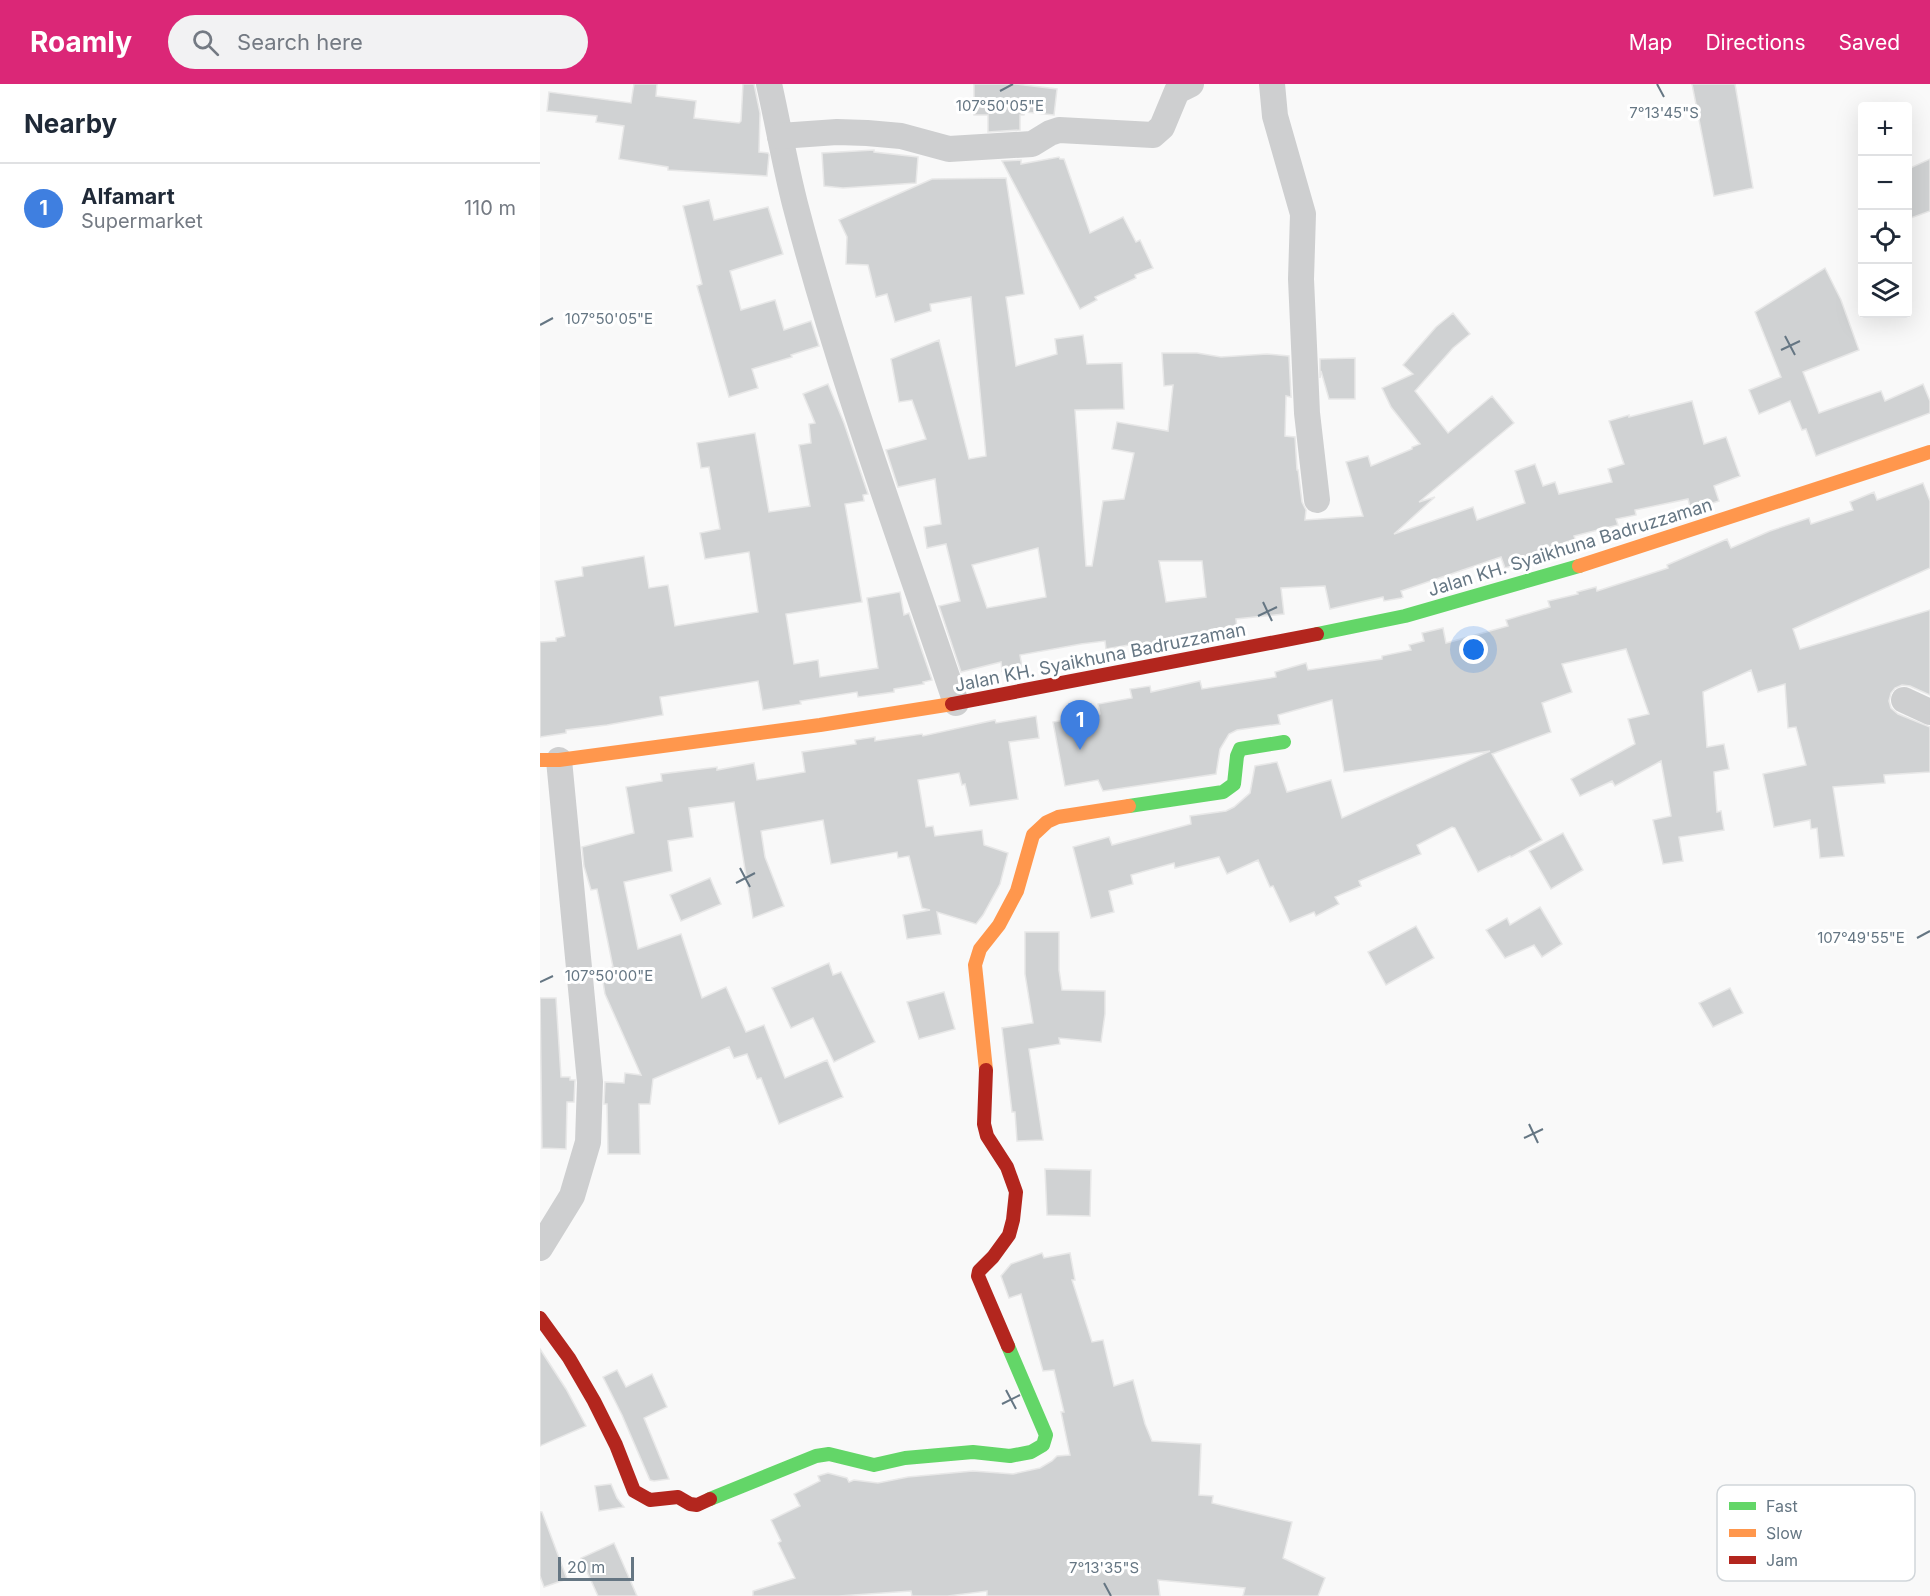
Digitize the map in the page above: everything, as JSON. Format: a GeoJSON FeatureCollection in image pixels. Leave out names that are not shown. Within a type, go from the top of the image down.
{"type":"FeatureCollection","features":[{"type":"Feature","properties":{"kind":"street"},"geometry":{"type":"LineString","coordinates":[[769,84],[795,204],[841,360],[870,453],[956,703]]}},
{"type":"Feature","properties":{"kind":"street"},"geometry":{"type":"LineString","coordinates":[[780,136],[837,132],[867,133],[902,136],[949,149],[1032,144],[1059,130],[1153,135],[1162,127],[1177,91],[1191,84]]}},
{"type":"Feature","properties":{"kind":"street"},"geometry":{"type":"LineString","coordinates":[[1272,84],[1275,116],[1303,214],[1301,279],[1307,413],[1317,500]]}},
{"type":"Feature","properties":{"kind":"street","name":"Jalan KH. Syaikhuna Badruzzaman"},"geometry":{"type":"LineString","coordinates":[[549,760],[797,728],[956,703],[1405,616],[1569,569],[1930,452]]}},
{"type":"Feature","properties":{"kind":"street"},"geometry":{"type":"LineString","coordinates":[[1904,700],[1930,712]]}},
{"type":"Feature","properties":{"kind":"street"},"geometry":{"type":"LineString","coordinates":[[540,1318],[574,1367],[604,1418],[634,1491],[643,1500],[678,1497],[697,1505],[816,1456],[829,1454],[874,1465],[905,1458],[973,1452],[1010,1456],[1031,1452],[1043,1445],[1046,1442],[1046,1435],[978,1276],[979,1271],[1009,1235],[1016,1192],[1006,1167],[987,1136],[984,1124],[985,1058],[975,965],[980,949],[999,925],[1017,891],[1033,835],[1047,822],[1058,818],[1223,792],[1234,784],[1240,749],[1284,742]]}},
{"type":"Feature","properties":{"kind":"street"},"geometry":{"type":"LineString","coordinates":[[540,1248],[572,1196],[588,1142],[590,1082],[549,760]]}},
{"type":"Feature","properties":{"kind":"building"},"geometry":{"type":"Polygon","coordinates":[[[634,84],[657,84],[656,96],[696,101],[694,118],[739,123],[743,84],[754,84],[760,113],[759,152],[769,155],[767,176],[668,170],[668,167],[619,159],[624,126],[596,122],[597,116],[547,111],[549,92],[631,103],[634,84]]]}},
{"type":"Feature","properties":{"kind":"building"},"geometry":{"type":"Polygon","coordinates":[[[974,84],[1016,84],[1057,89],[1054,115],[1025,112],[1024,115],[1020,115],[1020,130],[988,132],[988,115],[974,115],[974,84]]]}},
{"type":"Feature","properties":{"kind":"building"},"geometry":{"type":"Polygon","coordinates":[[[1692,84],[1735,84],[1753,188],[1714,196],[1692,84]]]}},
{"type":"Feature","properties":{"kind":"building"},"geometry":{"type":"Polygon","coordinates":[[[874,150],[874,152],[918,157],[916,183],[843,188],[824,186],[822,153],[874,150]]]}},
{"type":"Feature","properties":{"kind":"building"},"geometry":{"type":"Polygon","coordinates":[[[1059,157],[1064,159],[1090,233],[1123,217],[1136,242],[1140,240],[1153,268],[1095,297],[1097,300],[1080,309],[1002,161],[1021,160],[1021,164],[1059,157]]]}},
{"type":"Feature","properties":{"kind":"building"},"geometry":{"type":"Polygon","coordinates":[[[1930,159],[1930,211],[1912,218],[1912,210],[1912,167],[1930,159]]]}},
{"type":"Feature","properties":{"kind":"building"},"geometry":{"type":"Polygon","coordinates":[[[1006,178],[1024,294],[1006,297],[1016,366],[1057,354],[1055,339],[1083,335],[1087,364],[1122,363],[1124,409],[1075,410],[1086,566],[1092,566],[1103,501],[1124,499],[1134,453],[1112,449],[1117,422],[1168,431],[1173,385],[1164,386],[1162,353],[1197,353],[1221,357],[1267,354],[1289,356],[1291,397],[1286,396],[1285,436],[1295,437],[1297,470],[1302,502],[1306,510],[1305,520],[1363,516],[1346,462],[1368,456],[1371,466],[1420,444],[1391,407],[1382,388],[1413,374],[1403,365],[1436,327],[1453,313],[1470,334],[1453,348],[1415,391],[1448,433],[1492,396],[1514,423],[1419,502],[1435,497],[1394,534],[1473,507],[1477,520],[1525,503],[1515,471],[1535,464],[1543,486],[1555,482],[1559,494],[1612,482],[1608,469],[1624,464],[1609,421],[1692,401],[1704,444],[1726,437],[1740,476],[1714,486],[1719,501],[1691,510],[1688,499],[1635,510],[1636,515],[1616,519],[1618,525],[1574,536],[1575,539],[1535,553],[1537,559],[1505,568],[1501,557],[1401,591],[1403,597],[1401,598],[1384,601],[1383,597],[1330,609],[1325,586],[1281,588],[1284,614],[1236,619],[1237,629],[1166,639],[1166,643],[1135,647],[1135,644],[1106,649],[1105,641],[1081,644],[1020,655],[1022,667],[1002,671],[1001,662],[961,672],[939,606],[960,601],[946,544],[927,548],[924,527],[941,524],[935,479],[898,487],[886,450],[926,439],[912,400],[899,402],[891,359],[939,340],[969,459],[986,456],[971,297],[930,304],[931,311],[895,322],[887,294],[876,297],[868,265],[846,264],[847,237],[839,220],[932,179],[1006,178]],[[1038,548],[972,565],[987,608],[1046,597],[1038,548]],[[1159,561],[1166,602],[1206,597],[1202,561],[1159,561]]]}},
{"type":"Feature","properties":{"kind":"building"},"geometry":{"type":"Polygon","coordinates":[[[709,200],[714,220],[768,207],[783,254],[730,271],[741,310],[775,300],[784,330],[811,321],[819,346],[752,369],[758,388],[729,397],[697,286],[702,284],[683,206],[709,200]]]}},
{"type":"Feature","properties":{"kind":"building"},"geometry":{"type":"Polygon","coordinates":[[[1825,268],[1841,300],[1859,350],[1803,372],[1819,413],[1881,391],[1885,401],[1923,384],[1930,401],[1930,413],[1816,456],[1806,429],[1802,430],[1790,401],[1759,414],[1749,390],[1781,377],[1755,312],[1825,268]]]}},
{"type":"Feature","properties":{"kind":"building"},"geometry":{"type":"Polygon","coordinates":[[[1355,358],[1355,399],[1329,399],[1321,371],[1320,378],[1320,359],[1355,358]]]}},
{"type":"Feature","properties":{"kind":"building"},"geometry":{"type":"Polygon","coordinates":[[[828,384],[868,494],[863,495],[864,501],[845,504],[862,602],[786,614],[794,664],[818,660],[820,677],[878,668],[867,598],[900,592],[904,615],[909,613],[932,680],[923,682],[924,684],[894,689],[894,692],[858,697],[857,692],[800,701],[801,704],[763,710],[758,681],[660,697],[663,715],[566,730],[566,733],[540,737],[540,642],[556,641],[556,638],[565,636],[555,581],[583,576],[582,567],[644,556],[649,588],[668,585],[675,626],[758,612],[749,552],[705,559],[700,533],[720,529],[709,467],[701,468],[697,443],[755,433],[769,512],[810,506],[799,445],[811,443],[809,424],[815,423],[803,394],[828,384]]]}},
{"type":"Feature","properties":{"kind":"building"},"geometry":{"type":"Polygon","coordinates":[[[1923,483],[1930,501],[1930,568],[1793,629],[1800,649],[1930,610],[1930,695],[1902,685],[1895,688],[1889,701],[1891,708],[1898,714],[1930,727],[1930,772],[1884,775],[1885,783],[1833,787],[1844,856],[1820,858],[1817,828],[1811,829],[1810,820],[1774,827],[1763,774],[1806,765],[1796,727],[1788,728],[1785,684],[1758,692],[1751,670],[1703,692],[1707,747],[1724,744],[1729,769],[1714,772],[1717,812],[1721,811],[1724,830],[1679,837],[1683,861],[1663,864],[1653,820],[1671,816],[1661,761],[1615,786],[1612,781],[1580,796],[1571,779],[1635,744],[1628,719],[1649,714],[1626,649],[1562,664],[1572,692],[1542,703],[1551,732],[1492,754],[1542,840],[1511,857],[1478,872],[1455,828],[1452,827],[1417,845],[1421,854],[1359,881],[1361,886],[1335,897],[1339,904],[1316,916],[1314,912],[1290,922],[1258,860],[1227,874],[1219,857],[1175,868],[1174,863],[1131,875],[1133,884],[1109,891],[1114,912],[1091,918],[1073,847],[1109,837],[1112,845],[1191,824],[1190,816],[1226,811],[1250,793],[1255,766],[1277,762],[1287,792],[1331,780],[1342,818],[1490,751],[1344,772],[1332,700],[1278,715],[1280,724],[1237,730],[1229,734],[1220,749],[1216,774],[1103,791],[1098,780],[1065,786],[1053,722],[1100,714],[1098,704],[1132,698],[1130,689],[1150,686],[1151,692],[1200,681],[1202,689],[1276,677],[1275,672],[1306,663],[1308,670],[1382,659],[1382,656],[1411,650],[1409,645],[1424,641],[1422,633],[1443,628],[1446,643],[1508,626],[1506,620],[1550,607],[1548,601],[1596,587],[1597,591],[1668,568],[1667,565],[1727,539],[1731,548],[1770,531],[1809,518],[1811,524],[1853,510],[1850,502],[1874,492],[1877,500],[1923,483]]]}},
{"type":"Feature","properties":{"kind":"building"},"geometry":{"type":"Polygon","coordinates":[[[1036,716],[1039,738],[1009,742],[1018,799],[970,806],[965,784],[962,785],[959,773],[918,780],[926,827],[933,826],[935,836],[982,830],[984,845],[1008,853],[1000,884],[976,924],[937,912],[941,934],[907,939],[903,915],[930,910],[922,908],[909,856],[898,858],[897,852],[831,864],[823,820],[761,831],[765,857],[784,906],[753,918],[734,802],[689,808],[693,837],[668,841],[672,871],[624,882],[638,949],[681,934],[702,998],[726,987],[746,1032],[764,1025],[785,1078],[827,1060],[843,1097],[779,1124],[761,1078],[757,1079],[747,1054],[734,1058],[729,1047],[653,1079],[650,1104],[639,1104],[640,1154],[608,1154],[607,1104],[604,1104],[605,1082],[624,1083],[625,1073],[641,1075],[605,994],[601,970],[613,967],[597,889],[591,890],[584,866],[582,847],[634,833],[626,787],[662,781],[661,774],[717,767],[717,770],[754,763],[757,780],[805,772],[802,752],[856,744],[855,740],[875,737],[875,741],[922,734],[923,736],[995,720],[996,723],[1036,716]]]}},
{"type":"Feature","properties":{"kind":"building"},"geometry":{"type":"Polygon","coordinates":[[[1563,833],[1583,870],[1551,889],[1529,851],[1563,833]]]}},
{"type":"Feature","properties":{"kind":"building"},"geometry":{"type":"Polygon","coordinates":[[[710,878],[721,904],[681,921],[670,895],[710,878]]]}},
{"type":"Feature","properties":{"kind":"building"},"geometry":{"type":"Polygon","coordinates":[[[1540,907],[1562,944],[1542,957],[1534,945],[1505,958],[1486,930],[1507,918],[1510,925],[1540,907]]]}},
{"type":"Feature","properties":{"kind":"building"},"geometry":{"type":"Polygon","coordinates":[[[1416,926],[1434,958],[1386,985],[1368,952],[1416,926]]]}},
{"type":"Feature","properties":{"kind":"building"},"geometry":{"type":"Polygon","coordinates":[[[1025,932],[1059,932],[1059,970],[1062,990],[1105,991],[1105,1014],[1101,1042],[1059,1038],[1060,1044],[1029,1049],[1043,1140],[1017,1141],[1015,1112],[1012,1112],[1002,1028],[1033,1023],[1025,974],[1025,932]]]}},
{"type":"Feature","properties":{"kind":"building"},"geometry":{"type":"Polygon","coordinates":[[[829,963],[833,975],[841,972],[875,1042],[834,1062],[813,1018],[791,1028],[772,988],[829,963]]]}},
{"type":"Feature","properties":{"kind":"building"},"geometry":{"type":"Polygon","coordinates":[[[1730,988],[1743,1013],[1713,1027],[1699,1003],[1730,988]]]}},
{"type":"Feature","properties":{"kind":"building"},"geometry":{"type":"Polygon","coordinates":[[[944,992],[955,1029],[919,1039],[907,1002],[944,992]]]}},
{"type":"Feature","properties":{"kind":"building"},"geometry":{"type":"Polygon","coordinates":[[[540,998],[556,998],[561,1077],[570,1077],[570,1080],[575,1080],[574,1102],[567,1102],[566,1149],[542,1148],[540,998]]]}},
{"type":"Feature","properties":{"kind":"building"},"geometry":{"type":"Polygon","coordinates":[[[1045,1169],[1091,1170],[1090,1216],[1047,1215],[1045,1169]]]}},
{"type":"Feature","properties":{"kind":"building"},"geometry":{"type":"Polygon","coordinates":[[[1042,1253],[1044,1258],[1070,1253],[1075,1280],[1072,1280],[1092,1342],[1103,1340],[1114,1386],[1133,1380],[1152,1441],[1201,1444],[1199,1495],[1213,1496],[1212,1503],[1292,1522],[1283,1558],[1325,1578],[1318,1596],[1243,1596],[1245,1588],[1158,1580],[1160,1596],[987,1596],[987,1591],[948,1596],[912,1596],[911,1591],[839,1596],[753,1596],[753,1591],[795,1578],[778,1543],[781,1541],[771,1520],[800,1506],[794,1494],[820,1481],[818,1476],[828,1473],[847,1478],[849,1482],[854,1480],[878,1483],[908,1477],[973,1471],[1013,1474],[1040,1468],[1057,1456],[1070,1455],[1061,1412],[1064,1412],[1054,1370],[1043,1371],[1021,1294],[1009,1298],[1001,1276],[1011,1264],[1042,1253]]]}},
{"type":"Feature","properties":{"kind":"building"},"geometry":{"type":"Polygon","coordinates":[[[540,1349],[566,1389],[586,1426],[540,1446],[540,1349]]]}},
{"type":"Feature","properties":{"kind":"building"},"geometry":{"type":"Polygon","coordinates":[[[617,1370],[626,1387],[652,1374],[667,1407],[644,1418],[669,1479],[650,1480],[603,1377],[617,1370]]]}},
{"type":"Feature","properties":{"kind":"building"},"geometry":{"type":"Polygon","coordinates":[[[611,1484],[624,1507],[599,1511],[595,1486],[611,1484]]]}},
{"type":"Feature","properties":{"kind":"building"},"geometry":{"type":"Polygon","coordinates":[[[540,1512],[542,1512],[567,1579],[544,1587],[540,1576],[540,1512]]]}},
{"type":"Feature","properties":{"kind":"building"},"geometry":{"type":"Polygon","coordinates":[[[614,1543],[637,1596],[598,1596],[581,1558],[614,1543]]]}},
{"type":"Feature","properties":{"kind":"traffic: fast"},"geometry":{"type":"LineString","coordinates":[[1317,634],[1405,616],[1579,566]]}},
{"type":"Feature","properties":{"kind":"traffic: fast"},"geometry":{"type":"LineString","coordinates":[[1129,806],[1223,792],[1234,784],[1240,749],[1284,742]]}},
{"type":"Feature","properties":{"kind":"traffic: fast"},"geometry":{"type":"LineString","coordinates":[[710,1499],[816,1456],[829,1454],[874,1465],[905,1458],[973,1452],[1010,1456],[1031,1452],[1043,1445],[1046,1435],[1008,1346]]}},
{"type":"Feature","properties":{"kind":"traffic: slow"},"geometry":{"type":"LineString","coordinates":[[1579,566],[1930,452]]}},
{"type":"Feature","properties":{"kind":"traffic: slow"},"geometry":{"type":"LineString","coordinates":[[540,760],[559,760],[820,725],[952,704]]}},
{"type":"Feature","properties":{"kind":"traffic: slow"},"geometry":{"type":"LineString","coordinates":[[986,1070],[975,965],[980,949],[999,925],[1017,891],[1033,835],[1047,822],[1058,817],[1129,806]]}},
{"type":"Feature","properties":{"kind":"traffic: jam"},"geometry":{"type":"LineString","coordinates":[[952,704],[1317,634]]}},
{"type":"Feature","properties":{"kind":"traffic: jam"},"geometry":{"type":"LineString","coordinates":[[986,1070],[984,1124],[987,1136],[1007,1167],[1016,1192],[1009,1235],[979,1271],[978,1276],[1008,1346]]}},
{"type":"Feature","properties":{"kind":"traffic: jam"},"geometry":{"type":"LineString","coordinates":[[540,1318],[569,1358],[594,1401],[616,1445],[634,1491],[650,1500],[678,1497],[697,1505],[710,1499]]}},
{"type":"Feature","properties":{"kind":"place","name":"Alfamart"},"geometry":{"type":"Point","coordinates":[1080,750]}}]}
